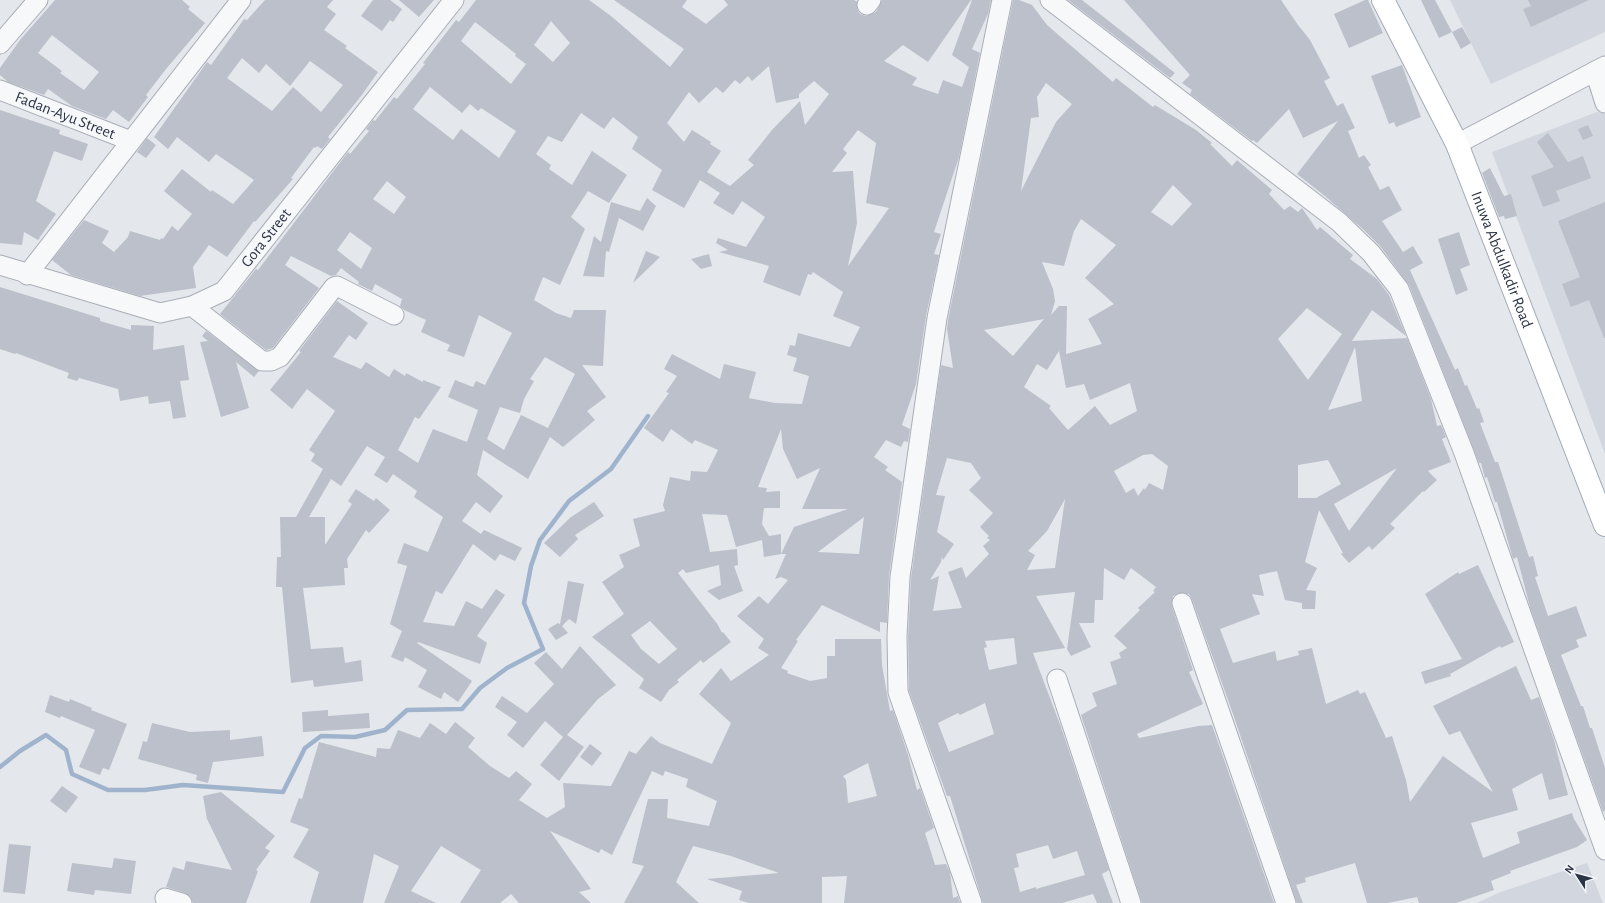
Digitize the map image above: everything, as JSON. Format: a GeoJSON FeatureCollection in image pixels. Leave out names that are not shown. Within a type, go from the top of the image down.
{"type":"FeatureCollection","features":[{"type":"Feature","properties":{"kind":"main road","name":"Inuwa Abdulkadir Road"},"geometry":{"type":"LineString","coordinates":[[1383,0],[1457,144],[1605,525]]}},
{"type":"Feature","properties":{"kind":"street"},"geometry":{"type":"LineString","coordinates":[[0,44],[38,0]]}},
{"type":"Feature","properties":{"kind":"street","name":"Gora Street"},"geometry":{"type":"LineString","coordinates":[[0,266],[160,313],[192,306],[224,291],[454,0]]}},
{"type":"Feature","properties":{"kind":"street"},"geometry":{"type":"LineString","coordinates":[[972,903],[898,692],[898,636],[900,577],[937,318],[1002,0]]}},
{"type":"Feature","properties":{"kind":"street"},"geometry":{"type":"LineString","coordinates":[[1050,0],[1339,222],[1371,254],[1399,289],[1464,453],[1605,850]]}},
{"type":"Feature","properties":{"kind":"street"},"geometry":{"type":"LineString","coordinates":[[27,275],[131,141],[233,3]]}},
{"type":"Feature","properties":{"kind":"street"},"geometry":{"type":"LineString","coordinates":[[1457,144],[1600,69],[1605,103]]}},
{"type":"Feature","properties":{"kind":"street","name":"Fadan-Ayu Street"},"geometry":{"type":"LineString","coordinates":[[0,90],[131,141]]}},
{"type":"Feature","properties":{"kind":"street"},"geometry":{"type":"LineString","coordinates":[[192,306],[262,361],[271,361],[280,357],[299,330],[334,287],[337,286],[394,315]]}},
{"type":"Feature","properties":{"kind":"street"},"geometry":{"type":"LineString","coordinates":[[1182,603],[1286,903]]}},
{"type":"Feature","properties":{"kind":"street"},"geometry":{"type":"LineString","coordinates":[[1057,679],[1131,903]]}},
{"type":"Feature","properties":{"kind":"shaded area"},"geometry":{"type":"Polygon","coordinates":[[[1450,0],[1605,0],[1605,32],[1491,84],[1450,0]]]}},
{"type":"Feature","properties":{"kind":"shaded area"},"geometry":{"type":"Polygon","coordinates":[[[1605,109],[1605,454],[1492,152],[1605,109]]]}},
{"type":"Feature","properties":{"kind":"shaded area"},"geometry":{"type":"Polygon","coordinates":[[[1587,863],[1603,903],[1477,903],[1498,893],[1587,863]]]}},
{"type":"Feature","properties":{"kind":"building"},"geometry":{"type":"Polygon","coordinates":[[[55,0],[182,0],[190,7],[188,9],[205,23],[146,95],[148,97],[129,122],[113,110],[106,119],[72,106],[48,89],[44,95],[8,82],[0,75],[0,68],[20,40],[55,0]],[[52,35],[38,53],[62,71],[60,73],[84,90],[99,72],[52,35]]]}},
{"type":"Feature","properties":{"kind":"building"},"geometry":{"type":"Polygon","coordinates":[[[265,0],[333,0],[327,7],[336,14],[324,30],[347,46],[345,48],[378,72],[328,137],[330,139],[322,149],[317,146],[316,148],[314,147],[291,178],[293,179],[255,222],[254,221],[227,257],[209,245],[193,267],[196,288],[140,296],[71,275],[52,260],[84,220],[109,231],[102,243],[114,252],[128,237],[130,231],[160,240],[161,238],[163,239],[172,226],[178,231],[192,214],[164,191],[182,169],[211,192],[212,190],[233,204],[254,180],[216,154],[209,162],[177,137],[168,149],[154,137],[207,62],[211,65],[244,19],[247,20],[265,0]],[[242,58],[227,78],[272,111],[293,87],[321,112],[343,85],[310,61],[290,86],[266,64],[259,73],[242,58]]]}},
{"type":"Feature","properties":{"kind":"building"},"geometry":{"type":"Polygon","coordinates":[[[373,0],[390,0],[402,9],[393,22],[390,20],[382,31],[361,16],[373,0]]]}},
{"type":"Feature","properties":{"kind":"building"},"geometry":{"type":"Polygon","coordinates":[[[399,0],[434,0],[419,17],[399,0]]]}},
{"type":"Feature","properties":{"kind":"building"},"geometry":{"type":"Polygon","coordinates":[[[476,0],[589,0],[611,16],[670,67],[684,49],[614,0],[687,0],[682,7],[706,24],[728,5],[724,0],[854,0],[857,2],[857,9],[860,14],[866,16],[876,12],[882,0],[971,0],[928,62],[903,45],[884,61],[917,78],[912,85],[938,94],[943,80],[962,87],[969,67],[952,55],[972,0],[991,0],[988,14],[972,49],[980,53],[959,157],[934,232],[941,234],[934,254],[939,255],[926,316],[916,384],[902,425],[910,429],[908,442],[904,441],[901,447],[886,440],[874,457],[888,467],[885,470],[902,482],[889,576],[887,623],[880,622],[880,632],[822,605],[796,640],[798,641],[781,668],[788,671],[787,673],[810,681],[827,678],[827,656],[835,656],[835,639],[881,639],[882,665],[890,711],[893,710],[908,755],[917,790],[920,788],[934,828],[925,833],[935,865],[946,864],[950,872],[953,898],[958,896],[960,903],[844,903],[847,876],[822,877],[822,903],[749,903],[739,900],[742,891],[707,879],[779,873],[731,856],[693,846],[676,882],[699,903],[624,903],[644,866],[632,863],[648,799],[668,799],[667,818],[709,826],[717,801],[686,787],[688,779],[665,771],[663,776],[652,771],[612,855],[601,849],[599,853],[550,831],[591,889],[579,892],[591,903],[519,903],[511,894],[500,903],[460,903],[481,870],[441,846],[411,891],[436,903],[384,903],[399,866],[374,854],[363,903],[310,903],[319,872],[293,857],[309,829],[290,822],[299,798],[302,799],[319,742],[376,757],[377,748],[390,749],[398,730],[420,738],[430,723],[446,734],[455,722],[475,738],[468,747],[490,766],[509,778],[516,771],[532,784],[519,800],[547,818],[565,807],[563,783],[611,786],[629,751],[636,754],[651,736],[660,743],[712,764],[731,723],[699,694],[721,668],[731,681],[769,655],[758,648],[764,639],[737,616],[759,596],[768,604],[788,580],[781,577],[775,579],[786,554],[764,557],[762,540],[736,547],[727,515],[702,514],[710,552],[737,549],[738,565],[734,566],[743,591],[719,600],[707,591],[721,585],[719,565],[686,573],[683,569],[678,573],[718,625],[722,633],[723,632],[731,642],[703,663],[701,660],[677,680],[679,682],[669,690],[661,702],[639,688],[644,679],[592,637],[624,614],[602,582],[624,567],[619,555],[640,546],[633,519],[665,511],[663,505],[670,477],[690,481],[691,471],[707,472],[718,450],[695,440],[692,444],[671,429],[663,442],[644,428],[669,393],[666,392],[677,376],[664,369],[672,354],[720,379],[724,364],[756,372],[749,398],[775,403],[802,404],[809,376],[793,371],[797,358],[787,355],[790,345],[795,346],[798,333],[850,347],[860,327],[833,316],[843,292],[813,272],[811,275],[808,274],[800,296],[763,282],[769,266],[719,252],[728,250],[716,243],[718,238],[746,247],[765,217],[742,201],[733,215],[713,203],[720,193],[700,180],[684,208],[652,190],[662,170],[632,149],[638,137],[613,117],[604,129],[581,113],[562,142],[548,136],[536,154],[551,165],[549,169],[572,185],[592,151],[627,175],[609,203],[588,191],[571,217],[585,229],[560,285],[543,277],[534,300],[556,313],[571,318],[574,310],[606,310],[603,366],[582,365],[606,397],[587,411],[595,420],[563,447],[550,437],[528,479],[483,450],[477,475],[503,496],[490,513],[476,502],[462,521],[481,534],[484,530],[522,548],[515,561],[500,554],[495,561],[473,544],[442,594],[436,591],[423,622],[454,626],[466,601],[482,609],[496,589],[505,595],[477,636],[487,643],[480,664],[418,642],[417,643],[472,681],[458,702],[444,692],[441,699],[418,687],[427,670],[405,657],[403,662],[391,657],[402,631],[390,624],[407,566],[397,563],[404,543],[428,552],[443,517],[414,497],[417,491],[393,474],[387,483],[374,475],[385,457],[367,446],[341,486],[331,479],[309,517],[325,517],[325,545],[352,504],[348,501],[356,489],[374,501],[376,498],[390,510],[369,533],[366,530],[347,559],[348,568],[344,568],[345,585],[303,588],[311,649],[343,647],[345,663],[361,660],[363,681],[314,687],[313,680],[291,683],[282,587],[276,587],[277,557],[281,557],[280,517],[296,517],[323,469],[311,461],[315,454],[309,450],[335,411],[307,389],[292,409],[270,390],[301,352],[299,351],[337,301],[368,323],[356,340],[349,335],[333,357],[361,369],[366,362],[389,377],[394,369],[405,376],[406,373],[423,382],[423,380],[441,387],[419,419],[415,417],[398,450],[418,463],[433,429],[467,442],[478,410],[448,397],[455,380],[473,387],[476,381],[485,385],[512,333],[479,315],[464,357],[447,351],[450,345],[421,332],[426,320],[404,310],[400,306],[402,299],[375,284],[372,291],[358,284],[359,282],[341,268],[336,275],[331,276],[291,256],[285,265],[319,288],[273,348],[266,350],[220,314],[256,269],[258,270],[348,152],[350,154],[369,131],[366,129],[373,120],[375,121],[394,97],[397,99],[425,64],[423,63],[456,20],[459,22],[476,0]],[[551,21],[534,45],[553,62],[570,43],[551,21]],[[475,22],[461,41],[511,84],[526,64],[515,56],[516,54],[475,22]],[[769,66],[752,81],[748,76],[740,84],[735,80],[723,93],[716,87],[699,103],[689,92],[667,123],[684,142],[692,130],[711,142],[710,144],[721,151],[707,172],[730,186],[754,165],[748,160],[772,130],[800,101],[805,125],[829,94],[814,81],[799,94],[799,98],[776,103],[769,66]],[[430,87],[413,109],[453,140],[461,129],[499,158],[516,131],[481,108],[478,111],[470,104],[462,113],[430,87]],[[858,130],[843,149],[847,153],[832,172],[853,171],[857,223],[848,266],[889,208],[866,203],[876,143],[858,130]],[[387,181],[373,199],[394,214],[406,197],[387,181]],[[350,232],[337,250],[361,269],[372,248],[350,232]],[[545,357],[530,379],[534,381],[524,399],[520,413],[500,407],[487,439],[504,450],[521,415],[548,428],[575,374],[545,357]],[[781,429],[758,487],[767,488],[766,492],[780,491],[780,508],[764,508],[762,524],[769,536],[781,534],[781,554],[794,527],[848,509],[802,509],[820,468],[797,479],[783,449],[781,429]],[[864,517],[818,552],[859,554],[864,517]],[[650,621],[631,635],[641,649],[659,664],[677,649],[650,621]],[[868,763],[843,776],[846,780],[848,803],[877,796],[868,763]]]}},
{"type":"Feature","properties":{"kind":"building"},"geometry":{"type":"Polygon","coordinates":[[[1013,0],[1019,0],[1032,5],[1047,25],[1113,82],[1116,78],[1153,107],[1155,105],[1196,130],[1212,143],[1210,144],[1232,166],[1237,160],[1272,190],[1269,194],[1284,210],[1290,206],[1298,212],[1302,208],[1317,230],[1320,227],[1353,255],[1350,259],[1377,279],[1389,295],[1406,336],[1372,310],[1352,341],[1407,338],[1431,399],[1437,426],[1441,425],[1446,437],[1442,439],[1451,462],[1428,471],[1437,480],[1424,492],[1423,491],[1390,524],[1395,528],[1372,550],[1369,546],[1349,563],[1341,554],[1343,553],[1319,510],[1305,562],[1317,568],[1306,590],[1316,591],[1315,609],[1302,609],[1302,603],[1285,600],[1277,571],[1259,575],[1264,596],[1252,594],[1260,614],[1220,629],[1233,663],[1275,651],[1277,661],[1299,655],[1298,651],[1312,648],[1326,704],[1358,690],[1360,694],[1365,692],[1386,738],[1392,736],[1406,780],[1410,802],[1443,756],[1493,792],[1460,731],[1449,735],[1433,706],[1516,666],[1531,700],[1539,697],[1554,740],[1568,795],[1549,800],[1542,773],[1512,789],[1518,810],[1471,823],[1483,858],[1520,843],[1517,832],[1572,813],[1587,840],[1577,847],[1510,871],[1511,873],[1491,881],[1494,890],[1456,903],[1419,903],[1417,897],[1388,903],[1367,903],[1355,863],[1305,878],[1306,882],[1296,885],[1303,903],[1297,903],[1233,714],[1192,599],[1189,594],[1179,593],[1173,596],[1172,607],[1193,670],[1189,672],[1203,704],[1137,734],[1139,738],[1198,726],[1212,725],[1274,903],[1142,903],[1081,715],[1097,706],[1092,693],[1117,684],[1110,662],[1121,658],[1119,653],[1127,648],[1114,636],[1140,610],[1138,608],[1155,592],[1153,591],[1156,587],[1131,568],[1124,580],[1104,568],[1103,600],[1095,600],[1094,623],[1079,623],[1091,647],[1071,656],[1067,649],[1075,592],[1036,596],[1065,648],[1033,653],[1061,727],[1109,870],[1102,874],[1113,903],[1097,903],[1093,894],[1062,903],[983,903],[950,796],[947,796],[909,691],[908,636],[911,578],[941,365],[953,368],[947,329],[1013,0]],[[1046,83],[1037,97],[1039,117],[1031,118],[1021,191],[1056,122],[1072,104],[1046,83]],[[1173,185],[1151,212],[1172,226],[1192,204],[1173,185]],[[1081,219],[1074,231],[1064,266],[1042,262],[1053,289],[1055,301],[1051,315],[1059,306],[1067,306],[1066,354],[1102,344],[1088,319],[1114,304],[1085,278],[1116,245],[1081,219]],[[1307,308],[1278,339],[1308,380],[1342,334],[1307,308]],[[1044,319],[984,330],[1013,356],[1044,319]],[[1355,347],[1328,410],[1362,401],[1355,347]],[[1059,351],[1047,370],[1037,364],[1024,387],[1051,406],[1049,408],[1068,430],[1095,406],[1110,425],[1137,411],[1130,383],[1090,400],[1084,384],[1066,388],[1059,351]],[[1152,454],[1143,455],[1114,471],[1126,493],[1134,488],[1138,496],[1144,488],[1145,490],[1149,483],[1163,490],[1168,466],[1152,454]],[[947,458],[936,495],[945,496],[937,532],[954,544],[943,560],[942,557],[941,562],[930,580],[939,576],[933,611],[962,608],[948,572],[962,567],[966,578],[989,554],[983,546],[990,540],[987,538],[989,536],[980,527],[993,513],[969,490],[981,478],[971,463],[947,458]],[[1328,460],[1298,465],[1298,498],[1316,498],[1341,484],[1328,460]],[[1397,468],[1334,504],[1349,531],[1397,468]],[[1065,499],[1047,531],[1028,551],[1035,555],[1027,570],[1055,568],[1065,499]],[[1014,638],[985,641],[987,647],[984,648],[989,670],[1017,664],[1014,638]],[[985,703],[960,715],[958,713],[938,723],[949,752],[994,734],[985,703]],[[1048,845],[1016,854],[1019,867],[1014,868],[1020,892],[1085,875],[1077,851],[1053,859],[1048,845]]]}},
{"type":"Feature","properties":{"kind":"building"},"geometry":{"type":"Polygon","coordinates":[[[1068,0],[1082,0],[1175,73],[1170,78],[1068,0]]]}},
{"type":"Feature","properties":{"kind":"building"},"geometry":{"type":"Polygon","coordinates":[[[1124,0],[1281,0],[1310,40],[1330,78],[1324,81],[1337,106],[1343,103],[1355,128],[1348,131],[1359,158],[1364,155],[1371,165],[1368,167],[1380,190],[1389,186],[1402,210],[1382,221],[1403,252],[1413,246],[1423,263],[1410,270],[1455,370],[1458,368],[1465,386],[1467,385],[1477,409],[1479,408],[1484,422],[1480,423],[1495,462],[1498,462],[1529,557],[1533,556],[1538,576],[1535,577],[1548,616],[1576,606],[1587,636],[1576,640],[1579,647],[1561,655],[1581,706],[1583,706],[1590,728],[1592,728],[1605,768],[1605,811],[1603,812],[1530,607],[1517,557],[1513,559],[1497,502],[1495,502],[1487,477],[1485,478],[1481,463],[1479,463],[1409,285],[1380,246],[1365,231],[1297,174],[1338,121],[1303,138],[1289,109],[1257,143],[1253,140],[1252,141],[1190,94],[1192,90],[1182,83],[1190,75],[1124,0]]]}},
{"type":"Feature","properties":{"kind":"building"},"geometry":{"type":"Polygon","coordinates":[[[1368,0],[1383,33],[1349,48],[1334,14],[1368,0]]]}},
{"type":"Feature","properties":{"kind":"building"},"geometry":{"type":"Polygon","coordinates":[[[1421,0],[1435,0],[1452,32],[1439,38],[1421,0]]]}},
{"type":"Feature","properties":{"kind":"building"},"geometry":{"type":"Polygon","coordinates":[[[1528,0],[1589,0],[1531,27],[1523,9],[1531,6],[1528,0]]]}},
{"type":"Feature","properties":{"kind":"building"},"geometry":{"type":"Polygon","coordinates":[[[1462,27],[1471,43],[1461,49],[1452,32],[1462,27]]]}},
{"type":"Feature","properties":{"kind":"building"},"geometry":{"type":"Polygon","coordinates":[[[1402,65],[1421,117],[1396,127],[1394,122],[1389,124],[1371,76],[1402,65]]]}},
{"type":"Feature","properties":{"kind":"building"},"geometry":{"type":"Polygon","coordinates":[[[0,110],[60,130],[59,134],[88,144],[82,161],[54,151],[36,201],[56,214],[38,240],[24,232],[22,245],[0,243],[0,110]]]}},
{"type":"Feature","properties":{"kind":"building"},"geometry":{"type":"Polygon","coordinates":[[[1588,125],[1593,136],[1583,140],[1578,129],[1588,125]]]}},
{"type":"Feature","properties":{"kind":"building"},"geometry":{"type":"Polygon","coordinates":[[[1548,133],[1568,162],[1583,156],[1591,178],[1556,191],[1560,201],[1543,207],[1531,176],[1554,167],[1537,142],[1548,133]]]}},
{"type":"Feature","properties":{"kind":"building"},"geometry":{"type":"Polygon","coordinates":[[[147,138],[156,145],[146,158],[137,152],[147,138]]]}},
{"type":"Feature","properties":{"kind":"building"},"geometry":{"type":"Polygon","coordinates":[[[1490,168],[1504,196],[1511,194],[1517,216],[1505,219],[1504,216],[1499,217],[1482,173],[1490,168]]]}},
{"type":"Feature","properties":{"kind":"building"},"geometry":{"type":"Polygon","coordinates":[[[647,198],[656,206],[643,231],[619,218],[609,252],[606,251],[604,277],[583,276],[594,236],[601,242],[611,202],[640,211],[647,198]]]}},
{"type":"Feature","properties":{"kind":"building"},"geometry":{"type":"Polygon","coordinates":[[[1605,202],[1604,338],[1589,300],[1571,307],[1562,284],[1580,277],[1558,221],[1605,202]]]}},
{"type":"Feature","properties":{"kind":"building"},"geometry":{"type":"Polygon","coordinates":[[[1459,232],[1470,265],[1460,269],[1468,290],[1456,295],[1438,239],[1459,232]]]}},
{"type":"Feature","properties":{"kind":"building"},"geometry":{"type":"Polygon","coordinates":[[[646,251],[660,257],[633,283],[646,251]]]}},
{"type":"Feature","properties":{"kind":"building"},"geometry":{"type":"Polygon","coordinates":[[[709,254],[712,266],[701,269],[691,259],[709,254]]]}},
{"type":"Feature","properties":{"kind":"building"},"geometry":{"type":"Polygon","coordinates":[[[0,287],[100,318],[100,321],[131,330],[131,325],[154,326],[153,350],[184,345],[189,380],[180,381],[186,417],[173,419],[170,401],[149,404],[148,396],[120,401],[118,389],[79,378],[77,381],[67,378],[69,373],[16,353],[15,354],[0,349],[0,287]]]}},
{"type":"Feature","properties":{"kind":"building"},"geometry":{"type":"Polygon","coordinates":[[[206,331],[259,371],[254,377],[236,362],[249,408],[221,417],[200,342],[208,341],[202,336],[206,331]]]}},
{"type":"Feature","properties":{"kind":"building"},"geometry":{"type":"Polygon","coordinates":[[[594,502],[604,516],[575,535],[578,539],[560,557],[544,543],[571,517],[594,502]]]}},
{"type":"Feature","properties":{"kind":"building"},"geometry":{"type":"Polygon","coordinates":[[[1478,565],[1514,642],[1501,648],[1500,646],[1450,674],[1451,676],[1425,684],[1421,672],[1462,659],[1425,594],[1458,572],[1459,574],[1478,565]]]}},
{"type":"Feature","properties":{"kind":"building"},"geometry":{"type":"Polygon","coordinates":[[[568,581],[584,584],[576,624],[569,619],[562,626],[568,633],[556,640],[548,629],[558,623],[560,624],[568,581]]]}},
{"type":"Feature","properties":{"kind":"building"},"geometry":{"type":"Polygon","coordinates":[[[580,646],[616,685],[598,699],[567,735],[584,747],[559,781],[540,765],[563,737],[545,721],[523,748],[507,735],[517,722],[495,707],[502,696],[527,713],[554,684],[534,663],[546,652],[562,669],[580,646]]]}},
{"type":"Feature","properties":{"kind":"building"},"geometry":{"type":"Polygon","coordinates":[[[50,695],[69,702],[70,699],[92,708],[91,710],[127,724],[109,770],[103,768],[100,775],[79,767],[95,730],[61,716],[60,718],[45,712],[50,695]]]}},
{"type":"Feature","properties":{"kind":"building"},"geometry":{"type":"Polygon","coordinates":[[[328,710],[328,716],[369,713],[370,728],[303,732],[302,712],[328,710]]]}},
{"type":"Feature","properties":{"kind":"building"},"geometry":{"type":"Polygon","coordinates":[[[152,723],[190,732],[230,730],[230,740],[262,736],[264,756],[213,762],[208,783],[196,780],[197,775],[138,759],[143,741],[147,742],[152,723]]]}},
{"type":"Feature","properties":{"kind":"building"},"geometry":{"type":"Polygon","coordinates":[[[590,744],[602,753],[592,766],[580,757],[590,744]]]}},
{"type":"Feature","properties":{"kind":"building"},"geometry":{"type":"Polygon","coordinates":[[[62,786],[78,797],[66,813],[50,801],[62,786]]]}},
{"type":"Feature","properties":{"kind":"building"},"geometry":{"type":"Polygon","coordinates":[[[221,792],[275,836],[265,848],[270,851],[256,870],[258,871],[246,903],[193,903],[190,896],[185,893],[166,887],[173,867],[184,870],[186,861],[232,870],[207,819],[203,796],[221,792]]]}},
{"type":"Feature","properties":{"kind":"building"},"geometry":{"type":"Polygon","coordinates":[[[9,844],[31,846],[25,894],[3,892],[9,844]]]}},
{"type":"Feature","properties":{"kind":"building"},"geometry":{"type":"Polygon","coordinates":[[[114,858],[136,861],[131,894],[95,890],[94,895],[67,891],[72,863],[112,868],[114,858]]]}},
{"type":"Feature","properties":{"kind":"waterway"},"geometry":{"type":"LineString","coordinates":[[0,767],[20,751],[46,735],[66,750],[72,774],[108,790],[145,790],[183,785],[283,792],[305,748],[321,736],[355,737],[385,730],[407,710],[462,709],[480,688],[507,668],[543,649],[524,603],[531,566],[540,540],[569,501],[611,469],[648,416]]}}]}
